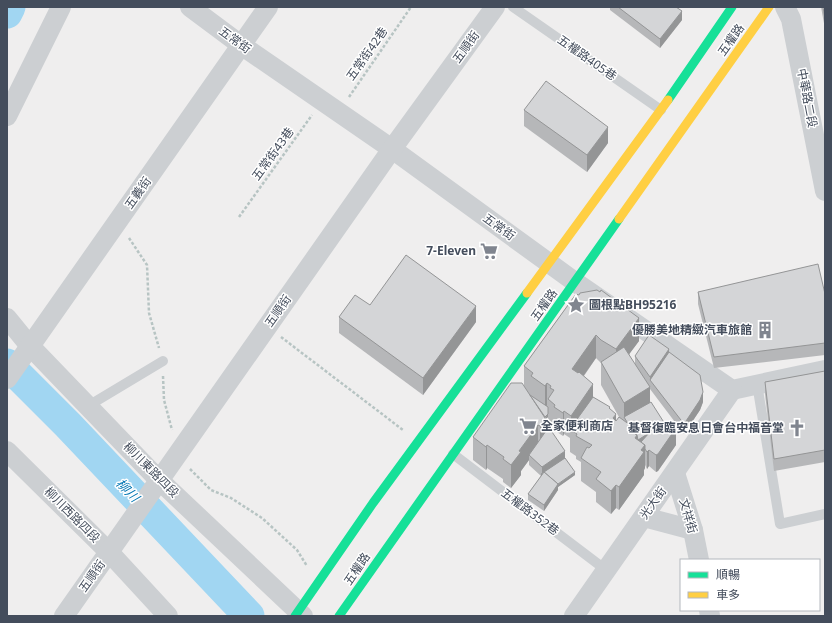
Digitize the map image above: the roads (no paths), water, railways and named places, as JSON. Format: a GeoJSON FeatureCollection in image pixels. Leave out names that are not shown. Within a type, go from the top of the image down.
{"type":"FeatureCollection","features":[{"type":"Feature","properties":{"kind":"main road","name":"五權路"},"geometry":{"type":"LineString","coordinates":[[299,615],[373,503],[661,110],[732,7]]}},
{"type":"Feature","properties":{"kind":"main road","name":"五權路"},"geometry":{"type":"LineString","coordinates":[[339,616],[769,7]]}},
{"type":"Feature","properties":{"kind":"street"},"geometry":{"type":"LineString","coordinates":[[7,116],[61,7]]}},
{"type":"Feature","properties":{"kind":"street","name":"五常街"},"geometry":{"type":"LineString","coordinates":[[190,7],[241,45],[392,149],[548,263],[732,390]]}},
{"type":"Feature","properties":{"kind":"street","name":"五義街"},"geometry":{"type":"LineString","coordinates":[[7,379],[268,7]]}},
{"type":"Feature","properties":{"kind":"street","name":"五順街"},"geometry":{"type":"LineString","coordinates":[[64,616],[153,487],[392,149],[495,7]]}},
{"type":"Feature","properties":{"kind":"street","name":"中華路二段"},"geometry":{"type":"LineString","coordinates":[[785,7],[791,19],[825,191]]}},
{"type":"Feature","properties":{"kind":"street","name":"柳川東路四段"},"geometry":{"type":"LineString","coordinates":[[7,318],[25,353],[88,406],[153,487],[299,615]]}},
{"type":"Feature","properties":{"kind":"street"},"geometry":{"type":"LineString","coordinates":[[732,390],[825,370]]}},
{"type":"Feature","properties":{"kind":"street","name":"光大街"},"geometry":{"type":"LineString","coordinates":[[574,616],[732,390]]}},
{"type":"Feature","properties":{"kind":"street","name":"柳川西路四段"},"geometry":{"type":"LineString","coordinates":[[7,451],[113,545],[168,616]]}},
{"type":"Feature","properties":{"kind":"street","name":"文祥街"},"geometry":{"type":"LineString","coordinates":[[675,473],[693,530],[699,559]]}},
{"type":"Feature","properties":{"kind":"street"},"geometry":{"type":"LineString","coordinates":[[644,517],[693,530]]}},
{"type":"Feature","properties":{"kind":"lane","name":"五權路405巷"},"geometry":{"type":"LineString","coordinates":[[513,7],[661,110]]}},
{"type":"Feature","properties":{"kind":"lane"},"geometry":{"type":"LineString","coordinates":[[88,406],[163,361]]}},
{"type":"Feature","properties":{"kind":"lane"},"geometry":{"type":"LineString","coordinates":[[757,384],[780,524],[825,514]]}},
{"type":"Feature","properties":{"kind":"lane","name":"五權路352巷"},"geometry":{"type":"LineString","coordinates":[[453,454],[606,570]]}},
{"type":"Feature","properties":{"kind":"waterway","name":"柳川"},"geometry":{"type":"LineString","coordinates":[[7,13],[10,7]]}},
{"type":"Feature","properties":{"kind":"waterway","name":"柳川"},"geometry":{"type":"LineString","coordinates":[[7,364],[68,425],[249,616]]}},
{"type":"Feature","properties":{"kind":"place","name":"7-Eleven"},"geometry":{"type":"Point","coordinates":[489,251]}},
{"type":"Feature","properties":{"kind":"place","name":"圖根點BH95216"},"geometry":{"type":"Point","coordinates":[576,305]}},
{"type":"Feature","properties":{"kind":"place","name":"優勝美地精緻汽車旅館"},"geometry":{"type":"Point","coordinates":[765,330]}},
{"type":"Feature","properties":{"kind":"place","name":"全家便利商店"},"geometry":{"type":"Point","coordinates":[528,426]}},
{"type":"Feature","properties":{"kind":"place","name":"基督復臨安息日會台中福音堂"},"geometry":{"type":"Point","coordinates":[797,428]}}]}
